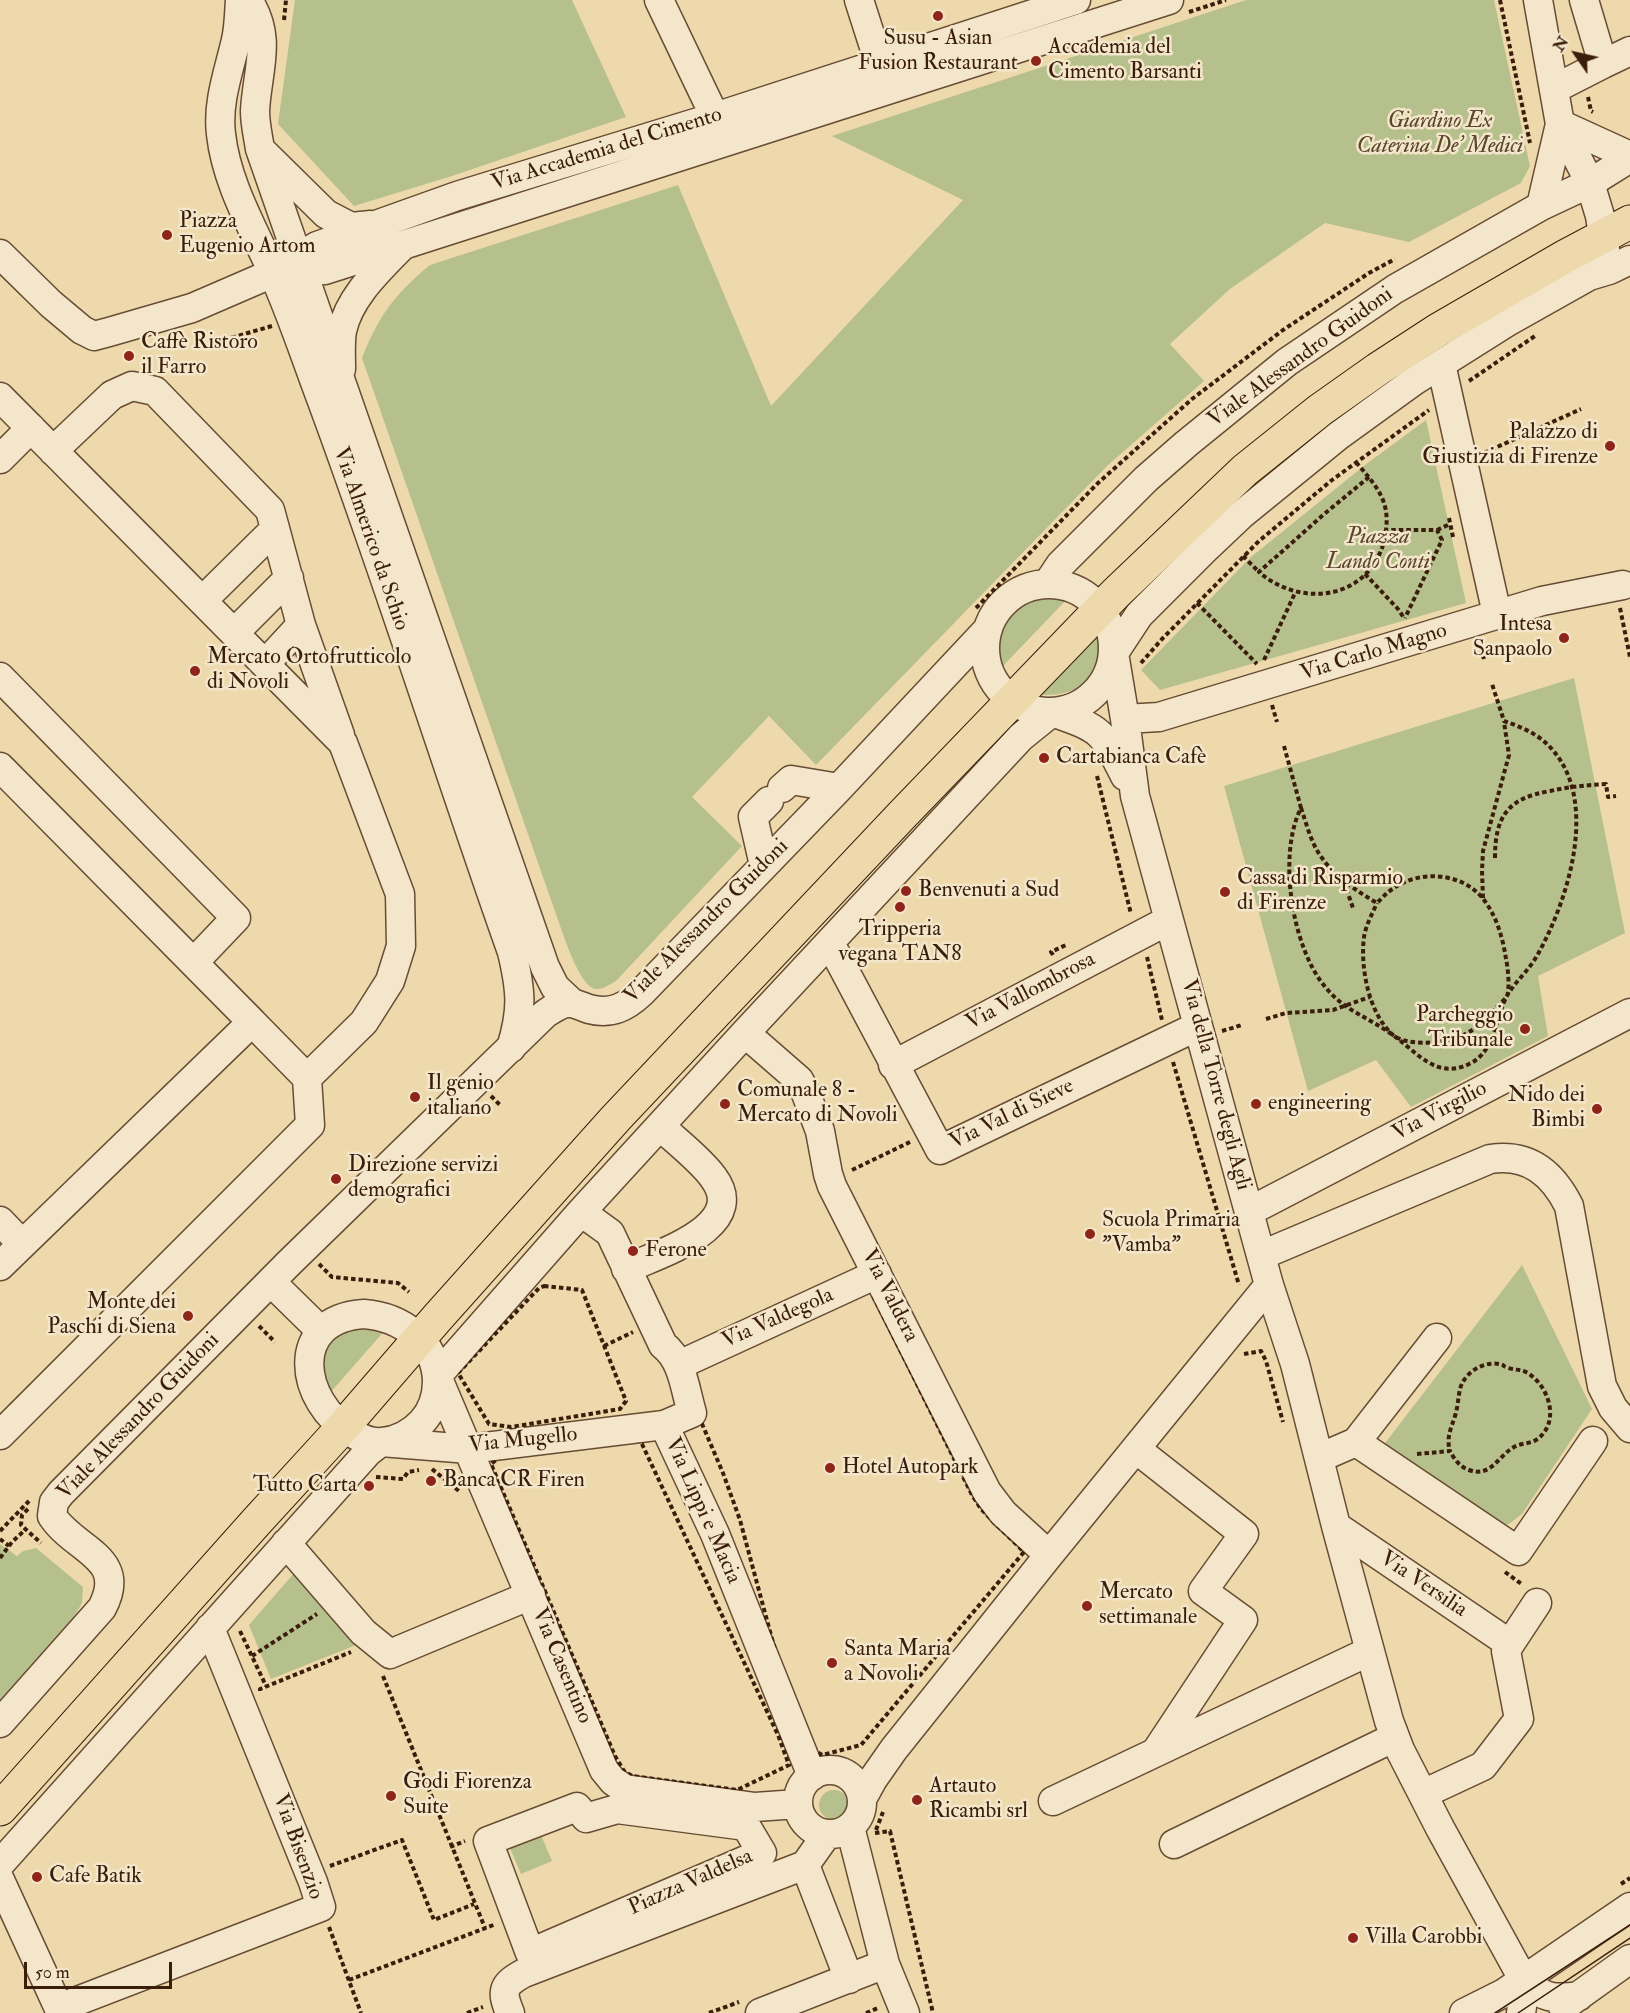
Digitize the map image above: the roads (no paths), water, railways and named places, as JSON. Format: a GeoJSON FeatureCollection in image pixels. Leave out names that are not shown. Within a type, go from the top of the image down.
{"type":"FeatureCollection","features":[{"type":"Feature","properties":{"kind":"main road","name":"Viale Alessandro Guidoni"},"geometry":{"type":"LineString","coordinates":[[0,1778],[335,1420],[412,1332],[534,1178],[742,954],[1005,694],[1227,457],[1385,337],[1428,309],[1611,225],[1630,199]]}},
{"type":"Feature","properties":{"kind":"main road","name":"Viale Alessandro Guidoni"},"geometry":{"type":"LineString","coordinates":[[0,1809],[257,1521],[335,1420]]}},
{"type":"Feature","properties":{"kind":"street"},"geometry":{"type":"LineString","coordinates":[[221,0],[227,22],[228,66]]}},
{"type":"Feature","properties":{"kind":"street"},"geometry":{"type":"LineString","coordinates":[[240,0],[236,39],[228,66],[221,110],[221,140],[233,181],[253,231],[290,267]]}},
{"type":"Feature","properties":{"kind":"street"},"geometry":{"type":"LineString","coordinates":[[248,0],[273,31]]}},
{"type":"Feature","properties":{"kind":"street"},"geometry":{"type":"LineString","coordinates":[[266,0],[273,31],[255,108],[260,148],[290,267]]}},
{"type":"Feature","properties":{"kind":"street"},"geometry":{"type":"LineString","coordinates":[[658,0],[719,129]]}},
{"type":"Feature","properties":{"kind":"street"},"geometry":{"type":"LineString","coordinates":[[859,0],[884,77]]}},
{"type":"Feature","properties":{"kind":"street","name":"Via Accademia del Cimento"},"geometry":{"type":"LineString","coordinates":[[884,77],[1076,0]]}},
{"type":"Feature","properties":{"kind":"street"},"geometry":{"type":"LineString","coordinates":[[1538,0],[1560,124],[1611,225],[1604,255],[1600,264],[1589,276]]}},
{"type":"Feature","properties":{"kind":"street"},"geometry":{"type":"LineString","coordinates":[[1584,0],[1603,64]]}},
{"type":"Feature","properties":{"kind":"street","name":"Via Accademia del Cimento"},"geometry":{"type":"LineString","coordinates":[[290,267],[325,270],[397,232],[884,77],[1172,4]]}},
{"type":"Feature","properties":{"kind":"street"},"geometry":{"type":"LineString","coordinates":[[1554,89],[1630,51]]}},
{"type":"Feature","properties":{"kind":"street"},"geometry":{"type":"LineString","coordinates":[[1560,124],[1630,157]]}},
{"type":"Feature","properties":{"kind":"street"},"geometry":{"type":"LineString","coordinates":[[1541,206],[1560,124]]}},
{"type":"Feature","properties":{"kind":"street"},"geometry":{"type":"LineString","coordinates":[[260,148],[316,205],[341,224],[397,232],[347,315],[341,340],[342,389]]}},
{"type":"Feature","properties":{"kind":"street","name":"Viale Alessandro Guidoni"},"geometry":{"type":"LineString","coordinates":[[0,1723],[102,1608],[108,1597],[110,1579],[104,1564],[58,1525],[52,1516],[54,1502],[271,1282],[545,1014],[563,1004],[572,1003],[608,1012],[630,1003],[839,788],[980,620],[999,608],[1013,595],[1030,586],[1048,583],[1060,565],[1146,479],[1287,362],[1395,289],[1541,206],[1590,183],[1630,157]]}},
{"type":"Feature","properties":{"kind":"street"},"geometry":{"type":"LineString","coordinates":[[513,189],[516,197],[326,258],[320,243],[513,189]]}},
{"type":"Feature","properties":{"kind":"street"},"geometry":{"type":"LineString","coordinates":[[0,254],[51,304],[82,330],[94,336],[192,308],[290,267]]}},
{"type":"Feature","properties":{"kind":"street"},"geometry":{"type":"LineString","coordinates":[[1005,694],[1031,710],[1052,712],[1075,707],[1094,694],[1108,675],[1124,662],[1138,615],[1240,516],[1338,436],[1441,364],[1509,321],[1589,276],[1630,260]]}},
{"type":"Feature","properties":{"kind":"street","name":"Via Almerico da Schio"},"geometry":{"type":"LineString","coordinates":[[290,267],[342,389],[545,967],[555,987],[572,1003]]}},
{"type":"Feature","properties":{"kind":"street","name":"Via Almerico da Schio"},"geometry":{"type":"LineString","coordinates":[[290,267],[337,442],[512,952],[520,983],[520,998],[511,1048]]}},
{"type":"Feature","properties":{"kind":"street"},"geometry":{"type":"LineString","coordinates":[[1441,364],[1497,614]]}},
{"type":"Feature","properties":{"kind":"street"},"geometry":{"type":"LineString","coordinates":[[53,452],[112,395],[132,386],[155,391],[270,510],[301,625],[400,894],[401,946],[390,981],[364,1022],[307,1078]]}},
{"type":"Feature","properties":{"kind":"street"},"geometry":{"type":"LineString","coordinates":[[0,397],[343,743]]}},
{"type":"Feature","properties":{"kind":"street"},"geometry":{"type":"LineString","coordinates":[[0,459],[31,428]]}},
{"type":"Feature","properties":{"kind":"street"},"geometry":{"type":"LineString","coordinates":[[203,600],[275,529]]}},
{"type":"Feature","properties":{"kind":"street"},"geometry":{"type":"LineString","coordinates":[[235,632],[289,578]]}},
{"type":"Feature","properties":{"kind":"street"},"geometry":{"type":"LineString","coordinates":[[1048,583],[1064,585],[1093,601],[1111,629],[1124,662]]}},
{"type":"Feature","properties":{"kind":"street","name":"Via Carlo Magno"},"geometry":{"type":"LineString","coordinates":[[1125,719],[1159,717],[1542,601],[1628,584]]}},
{"type":"Feature","properties":{"kind":"street","name":"Viale Alessandro Guidoni"},"geometry":{"type":"LineString","coordinates":[[980,620],[987,665],[1005,694]]}},
{"type":"Feature","properties":{"kind":"street"},"geometry":{"type":"LineString","coordinates":[[265,664],[301,625]]}},
{"type":"Feature","properties":{"kind":"street","name":"Via della Torre degli Agli"},"geometry":{"type":"LineString","coordinates":[[1124,662],[1125,719],[1135,796],[1169,920],[1209,1023],[1250,1211],[1269,1285],[1292,1354],[1336,1526],[1395,1737],[1423,1794],[1523,1979]]}},
{"type":"Feature","properties":{"kind":"street"},"geometry":{"type":"LineString","coordinates":[[0,677],[236,918],[194,962]]}},
{"type":"Feature","properties":{"kind":"street"},"geometry":{"type":"LineString","coordinates":[[437,1376],[581,1212],[745,1033],[1022,737],[1052,712]]}},
{"type":"Feature","properties":{"kind":"street","name":"Via della Torre degli Agli"},"geometry":{"type":"LineString","coordinates":[[1052,712],[1081,722],[1100,734],[1108,743],[1135,796]]}},
{"type":"Feature","properties":{"kind":"street"},"geometry":{"type":"LineString","coordinates":[[0,767],[307,1078],[310,1125],[0,1435]]}},
{"type":"Feature","properties":{"kind":"street"},"geometry":{"type":"LineString","coordinates":[[764,865],[753,817],[790,780],[839,788]]}},
{"type":"Feature","properties":{"kind":"street","name":"Via Vallombrosa"},"geometry":{"type":"LineString","coordinates":[[893,1065],[1169,920]]}},
{"type":"Feature","properties":{"kind":"street","name":"Via Val di Sieve"},"geometry":{"type":"LineString","coordinates":[[830,943],[940,1150],[1209,1023]]}},
{"type":"Feature","properties":{"kind":"street","name":"Via Virgilio"},"geometry":{"type":"LineString","coordinates":[[1250,1211],[1630,1013]]}},
{"type":"Feature","properties":{"kind":"street"},"geometry":{"type":"LineString","coordinates":[[0,1266],[252,1022]]}},
{"type":"Feature","properties":{"kind":"street","name":"Via Valdera"},"geometry":{"type":"LineString","coordinates":[[745,1033],[799,1080],[820,1131],[832,1185],[987,1492],[994,1503],[1049,1555]]}},
{"type":"Feature","properties":{"kind":"street"},"geometry":{"type":"LineString","coordinates":[[626,1269],[704,1233],[719,1211],[720,1192],[713,1177],[660,1126]]}},
{"type":"Feature","properties":{"kind":"street"},"geometry":{"type":"LineString","coordinates":[[1262,1255],[1490,1159],[1505,1157],[1523,1161],[1549,1176],[1560,1189],[1569,1206],[1602,1386],[1613,1408],[1630,1428]]}},
{"type":"Feature","properties":{"kind":"street","name":"Via Lippi e Macia"},"geometry":{"type":"LineString","coordinates":[[581,1212],[610,1233],[663,1345],[671,1351],[678,1365],[692,1413],[664,1425],[715,1534],[812,1776]]}},
{"type":"Feature","properties":{"kind":"street"},"geometry":{"type":"LineString","coordinates":[[0,1221],[22,1244]]}},
{"type":"Feature","properties":{"kind":"street","name":"Via Valdegola"},"geometry":{"type":"LineString","coordinates":[[678,1365],[877,1274]]}},
{"type":"Feature","properties":{"kind":"street"},"geometry":{"type":"LineString","coordinates":[[271,1282],[321,1331]]}},
{"type":"Feature","properties":{"kind":"street"},"geometry":{"type":"LineString","coordinates":[[862,1799],[894,1749],[1269,1285]]}},
{"type":"Feature","properties":{"kind":"street"},"geometry":{"type":"LineString","coordinates":[[0,1864],[223,1626],[286,1543],[368,1452],[381,1442],[406,1435],[428,1415],[435,1400],[437,1376],[431,1354],[412,1332],[384,1317],[357,1314],[339,1320],[321,1331],[311,1349],[309,1371],[315,1393],[335,1420],[358,1437],[381,1442]]}},
{"type":"Feature","properties":{"kind":"street"},"geometry":{"type":"LineString","coordinates":[[1319,1458],[1356,1442],[1437,1338]]}},
{"type":"Feature","properties":{"kind":"street","name":"Via Casentino"},"geometry":{"type":"LineString","coordinates":[[437,1376],[475,1450],[531,1595],[604,1770],[618,1786],[625,1789],[755,1807],[798,1804]]}},
{"type":"Feature","properties":{"kind":"street","name":"Via Mugello"},"geometry":{"type":"LineString","coordinates":[[381,1442],[475,1450],[664,1425]]}},
{"type":"Feature","properties":{"kind":"street"},"geometry":{"type":"LineString","coordinates":[[1356,1442],[1518,1551],[1593,1441]]}},
{"type":"Feature","properties":{"kind":"street"},"geometry":{"type":"LineString","coordinates":[[1136,1449],[1244,1534],[1203,1591],[1243,1620],[1157,1750]]}},
{"type":"Feature","properties":{"kind":"street","name":"Via Versilia"},"geometry":{"type":"LineString","coordinates":[[1336,1526],[1510,1644]]}},
{"type":"Feature","properties":{"kind":"street"},"geometry":{"type":"LineString","coordinates":[[286,1543],[363,1632],[390,1654],[531,1595]]}},
{"type":"Feature","properties":{"kind":"street"},"geometry":{"type":"LineString","coordinates":[[1423,1794],[1483,1766],[1519,1719],[1506,1651],[1537,1603]]}},
{"type":"Feature","properties":{"kind":"street","name":"Via Bisenzio"},"geometry":{"type":"LineString","coordinates":[[60,2011],[321,1907],[223,1626]]}},
{"type":"Feature","properties":{"kind":"street"},"geometry":{"type":"LineString","coordinates":[[1053,1801],[1370,1651]]}},
{"type":"Feature","properties":{"kind":"street"},"geometry":{"type":"LineString","coordinates":[[1174,1844],[1395,1737]]}},
{"type":"Feature","properties":{"kind":"street"},"geometry":{"type":"LineString","coordinates":[[842,1773],[894,1749]]}},
{"type":"Feature","properties":{"kind":"street"},"geometry":{"type":"LineString","coordinates":[[849,1979],[805,1866],[851,1832],[861,1814],[862,1799],[852,1778],[842,1773],[828,1771],[812,1776],[802,1788],[798,1804],[799,1811],[807,1825],[813,1829],[851,1832]]}},
{"type":"Feature","properties":{"kind":"street","name":"Piazza Valdelsa"},"geometry":{"type":"LineString","coordinates":[[577,1806],[586,1818],[617,1809],[746,1826],[762,1853],[530,1953],[488,1841],[577,1806]]}},
{"type":"Feature","properties":{"kind":"street"},"geometry":{"type":"LineString","coordinates":[[851,1832],[885,1964],[905,2013]]}},
{"type":"Feature","properties":{"kind":"street","name":"Piazza Valdelsa"},"geometry":{"type":"LineString","coordinates":[[510,2013],[504,1999],[505,1987],[524,1973],[805,1866]]}},
{"type":"Feature","properties":{"kind":"street"},"geometry":{"type":"LineString","coordinates":[[0,1880],[60,2011]]}},
{"type":"Feature","properties":{"kind":"street"},"geometry":{"type":"LineString","coordinates":[[1464,2013],[1504,1993],[1630,1907]]}},
{"type":"Feature","properties":{"kind":"street"},"geometry":{"type":"LineString","coordinates":[[760,2013],[885,1964]]}},
{"type":"Feature","properties":{"kind":"street"},"geometry":{"type":"LineString","coordinates":[[1553,2013],[1626,1971]]}},
{"type":"Feature","properties":{"kind":"street"},"geometry":{"type":"LineString","coordinates":[[1523,1979],[1533,1989],[1545,1995],[1560,1999],[1579,1996]]}},
{"type":"Feature","properties":{"kind":"street"},"geometry":{"type":"LineString","coordinates":[[1521,2013],[1524,1994],[1523,1979]]}},
{"type":"Feature","properties":{"kind":"tram line"},"geometry":{"type":"LineString","coordinates":[[1495,2013],[1630,1925]]}},
{"type":"Feature","properties":{"kind":"tram line"},"geometry":{"type":"LineString","coordinates":[[1518,2013],[1630,1938]]}},
{"type":"Feature","properties":{"kind":"place","name":"Susu - Asian Fusion Restaurant"},"geometry":{"type":"Point","coordinates":[938,16]}},
{"type":"Feature","properties":{"kind":"place","name":"Accademia del Cimento Barsanti"},"geometry":{"type":"Point","coordinates":[1036,61]}},
{"type":"Feature","properties":{"kind":"place","name":"Piazza Eugenio Artom"},"geometry":{"type":"Point","coordinates":[167,235]}},
{"type":"Feature","properties":{"kind":"place","name":"Caffè Ristoro il Farro"},"geometry":{"type":"Point","coordinates":[129,356]}},
{"type":"Feature","properties":{"kind":"place","name":"Palazzo di Giustizia di Firenze"},"geometry":{"type":"Point","coordinates":[1610,446]}},
{"type":"Feature","properties":{"kind":"place","name":"Intesa Sanpaolo"},"geometry":{"type":"Point","coordinates":[1564,638]}},
{"type":"Feature","properties":{"kind":"place","name":"Mercato Ortofrutticolo di Novoli"},"geometry":{"type":"Point","coordinates":[195,671]}},
{"type":"Feature","properties":{"kind":"place","name":"Cartabianca Cafè"},"geometry":{"type":"Point","coordinates":[1044,758]}},
{"type":"Feature","properties":{"kind":"place","name":"Benvenuti a Sud"},"geometry":{"type":"Point","coordinates":[906,891]}},
{"type":"Feature","properties":{"kind":"place","name":"Cassa di Risparmio di Firenze"},"geometry":{"type":"Point","coordinates":[1225,892]}},
{"type":"Feature","properties":{"kind":"place","name":"Tripperia vegana TAN8"},"geometry":{"type":"Point","coordinates":[900,907]}},
{"type":"Feature","properties":{"kind":"place","name":"Parcheggio Tribunale"},"geometry":{"type":"Point","coordinates":[1525,1029]}},
{"type":"Feature","properties":{"kind":"place","name":"Il genio italiano"},"geometry":{"type":"Point","coordinates":[415,1097]}},
{"type":"Feature","properties":{"kind":"place","name":"Comunale 8 - Mercato di Novoli"},"geometry":{"type":"Point","coordinates":[725,1104]}},
{"type":"Feature","properties":{"kind":"place","name":"engineering"},"geometry":{"type":"Point","coordinates":[1256,1104]}},
{"type":"Feature","properties":{"kind":"place","name":"Nido dei Bimbi"},"geometry":{"type":"Point","coordinates":[1597,1109]}},
{"type":"Feature","properties":{"kind":"place","name":"Direzione servizi demografici"},"geometry":{"type":"Point","coordinates":[336,1179]}},
{"type":"Feature","properties":{"kind":"place","name":"Scuola Primaria \"Vamba\""},"geometry":{"type":"Point","coordinates":[1090,1234]}},
{"type":"Feature","properties":{"kind":"place","name":"Ferone"},"geometry":{"type":"Point","coordinates":[633,1251]}},
{"type":"Feature","properties":{"kind":"place","name":"Monte dei Paschi di Siena"},"geometry":{"type":"Point","coordinates":[188,1316]}},
{"type":"Feature","properties":{"kind":"place","name":"Hotel Autopark"},"geometry":{"type":"Point","coordinates":[830,1468]}},
{"type":"Feature","properties":{"kind":"place","name":"Banca CR Firen"},"geometry":{"type":"Point","coordinates":[431,1481]}},
{"type":"Feature","properties":{"kind":"place","name":"Tutto Carta"},"geometry":{"type":"Point","coordinates":[369,1486]}},
{"type":"Feature","properties":{"kind":"place","name":"Mercato settimanale"},"geometry":{"type":"Point","coordinates":[1087,1606]}},
{"type":"Feature","properties":{"kind":"place","name":"Santa Maria a Novoli"},"geometry":{"type":"Point","coordinates":[832,1663]}},
{"type":"Feature","properties":{"kind":"place","name":"Godi Fiorenza Suite"},"geometry":{"type":"Point","coordinates":[391,1796]}},
{"type":"Feature","properties":{"kind":"place","name":"Artauto Ricambi srl"},"geometry":{"type":"Point","coordinates":[917,1800]}},
{"type":"Feature","properties":{"kind":"place","name":"Cafe Batik"},"geometry":{"type":"Point","coordinates":[37,1877]}},
{"type":"Feature","properties":{"kind":"place","name":"Villa Carobbi"},"geometry":{"type":"Point","coordinates":[1353,1938]}},
{"type":"Feature","properties":{"kind":"park label","name":"Giardino Ex Caterina De' Medici"},"geometry":{"type":"Point","coordinates":[1440,134]}},
{"type":"Feature","properties":{"kind":"park label","name":"Piazza Lando Conti"},"geometry":{"type":"Point","coordinates":[1378,550]}}]}
